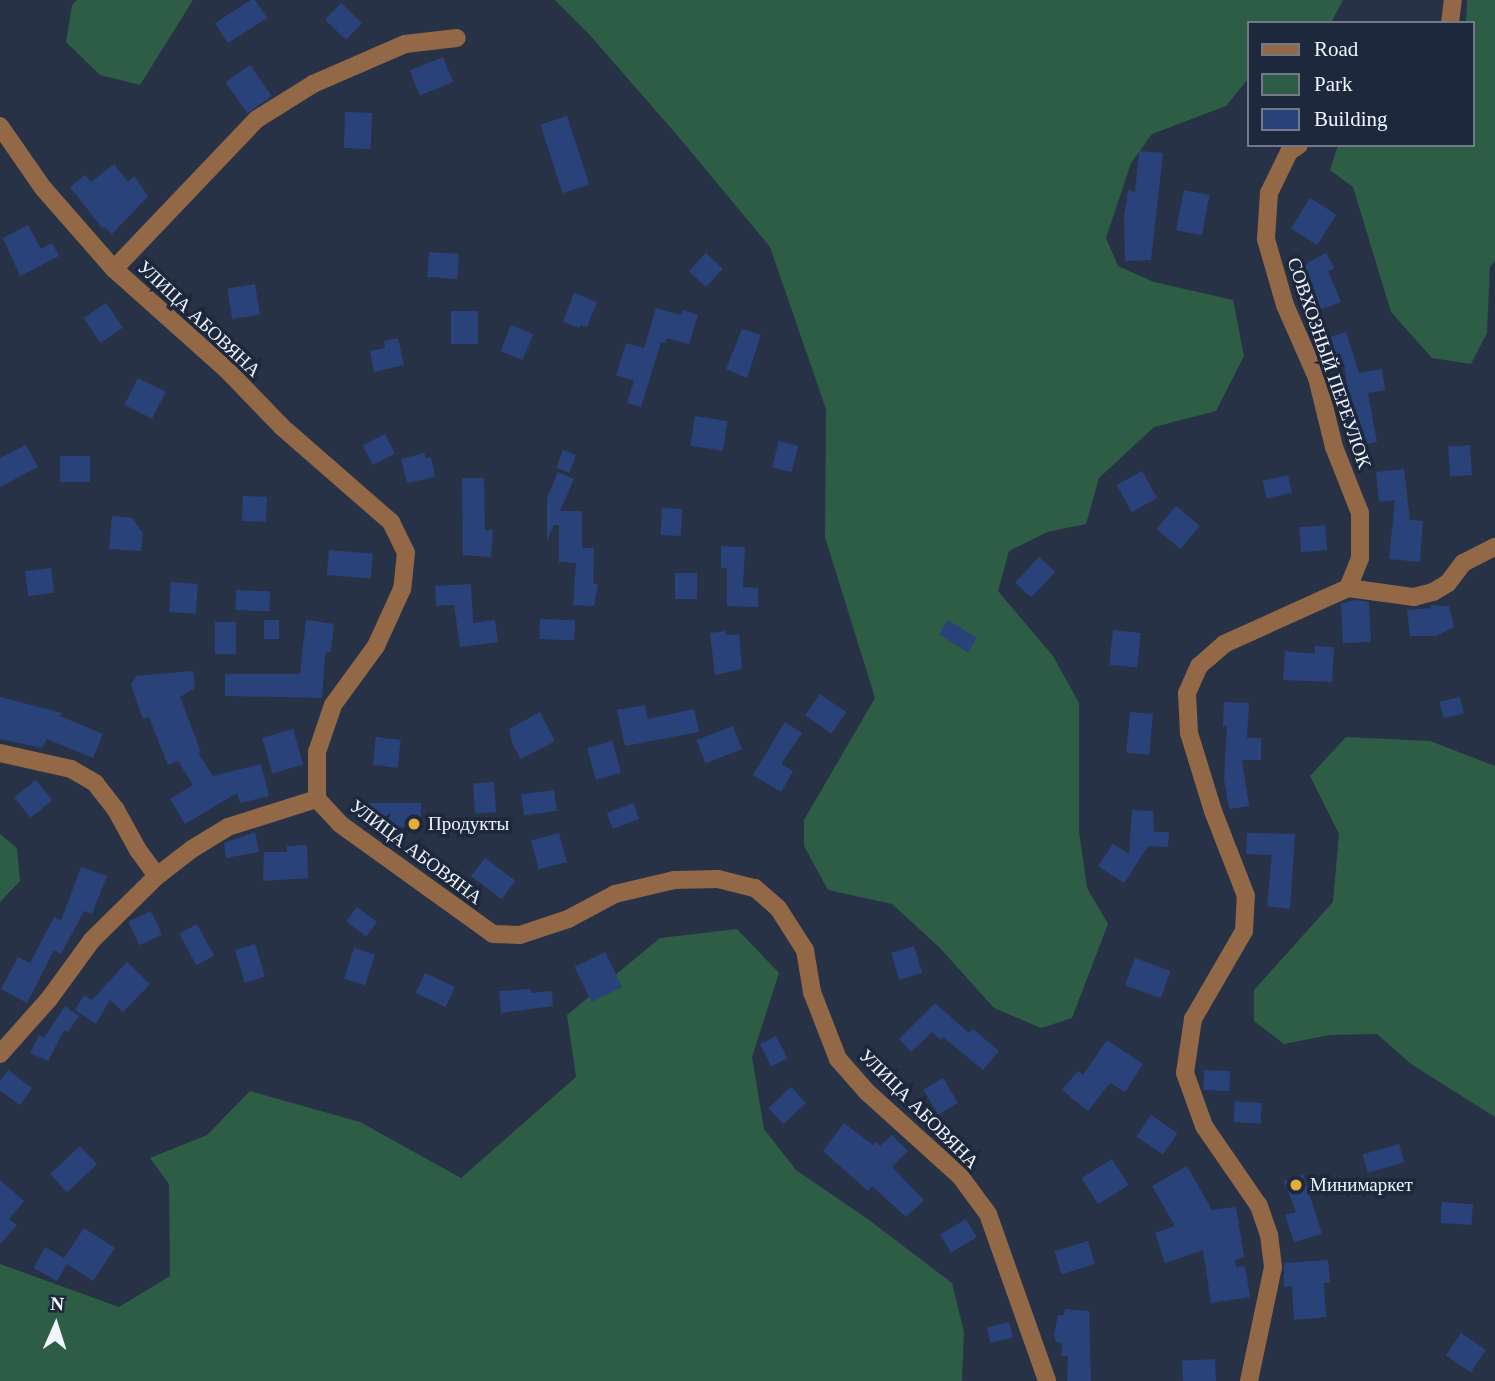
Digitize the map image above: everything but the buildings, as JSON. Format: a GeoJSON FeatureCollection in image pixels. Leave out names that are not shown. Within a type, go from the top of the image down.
{"type":"FeatureCollection","features":[{"type":"Feature","properties":{"kind":"street"},"geometry":{"type":"LineString","coordinates":[[1450,21],[1453,0]]}},
{"type":"Feature","properties":{"kind":"street"},"geometry":{"type":"LineString","coordinates":[[114,269],[257,119],[313,84],[405,44],[457,38]]}},
{"type":"Feature","properties":{"kind":"street","name":"УЛИЦА АБОВЯНА"},"geometry":{"type":"LineString","coordinates":[[0,126],[43,188],[114,269],[227,370],[282,427],[391,522],[406,553],[402,589],[376,646],[333,705],[317,752],[317,799],[340,824],[493,934],[520,935],[568,919],[615,894],[674,880],[718,879],[755,888],[778,908],[804,950],[812,992],[838,1059],[867,1092],[960,1176],[988,1214],[1047,1381]]}},
{"type":"Feature","properties":{"kind":"street","name":"СОВХОЗНЫЙ ПЕРЕУЛОК"},"geometry":{"type":"LineString","coordinates":[[1296,147],[1289,152],[1269,193],[1266,239],[1285,305],[1317,379],[1334,447],[1360,513],[1360,558],[1348,588]]}},
{"type":"Feature","properties":{"kind":"street"},"geometry":{"type":"LineString","coordinates":[[1249,1381],[1273,1268],[1269,1235],[1259,1206],[1204,1126],[1185,1073],[1193,1020],[1244,931],[1246,896],[1213,811],[1189,733],[1187,693],[1199,666],[1224,643],[1348,588],[1414,597],[1433,592],[1448,583],[1463,563],[1495,547]]}},
{"type":"Feature","properties":{"kind":"street"},"geometry":{"type":"LineString","coordinates":[[0,753],[71,769],[95,783],[116,810],[138,850],[157,876]]}},
{"type":"Feature","properties":{"kind":"street"},"geometry":{"type":"LineString","coordinates":[[0,1054],[49,999],[92,940],[157,876],[192,849],[228,827],[317,799]]}},
{"type":"Feature","properties":{"kind":"green space"},"geometry":{"type":"Polygon","coordinates":[[[77,0],[193,0],[140,85],[100,75],[66,42],[72,5],[77,0]]]}},
{"type":"Feature","properties":{"kind":"green space"},"geometry":{"type":"Polygon","coordinates":[[[555,0],[1343,0],[1332,21],[1246,21],[1246,81],[1226,106],[1152,134],[1131,163],[1106,238],[1118,266],[1154,282],[1233,300],[1244,356],[1216,411],[1154,427],[1099,478],[1086,524],[1047,532],[1009,551],[998,591],[1053,656],[1079,703],[1079,831],[1087,888],[1108,924],[1072,1018],[1041,1028],[994,1008],[940,948],[892,904],[828,890],[804,846],[804,820],[875,698],[825,537],[826,409],[770,247],[588,33],[555,0]]]}},
{"type":"Feature","properties":{"kind":"green space"},"geometry":{"type":"Polygon","coordinates":[[[1467,0],[1495,0],[1495,261],[1490,267],[1487,333],[1471,364],[1432,358],[1391,312],[1353,187],[1330,170],[1337,147],[1474,147],[1474,21],[1466,21],[1467,0]]]}},
{"type":"Feature","properties":{"kind":"green space"},"geometry":{"type":"Polygon","coordinates":[[[1346,737],[1430,741],[1495,766],[1495,1117],[1411,1064],[1377,1034],[1330,1035],[1284,1044],[1254,1021],[1254,990],[1333,902],[1339,834],[1310,776],[1346,737]]]}},
{"type":"Feature","properties":{"kind":"green space"},"geometry":{"type":"Polygon","coordinates":[[[0,834],[17,848],[20,881],[0,902],[0,834]]]}},
{"type":"Feature","properties":{"kind":"green space"},"geometry":{"type":"Polygon","coordinates":[[[737,929],[779,973],[752,1057],[764,1129],[796,1170],[869,1220],[952,1283],[964,1332],[962,1381],[0,1381],[0,1264],[119,1307],[170,1276],[169,1184],[150,1158],[207,1135],[250,1091],[360,1122],[461,1178],[576,1077],[567,1015],[660,938],[737,929]]]}},
{"type":"Feature","properties":{"kind":"place","name":"Продукты"},"geometry":{"type":"Point","coordinates":[414,824]}},
{"type":"Feature","properties":{"kind":"place","name":"Минимаркет"},"geometry":{"type":"Point","coordinates":[1296,1185]}}]}
